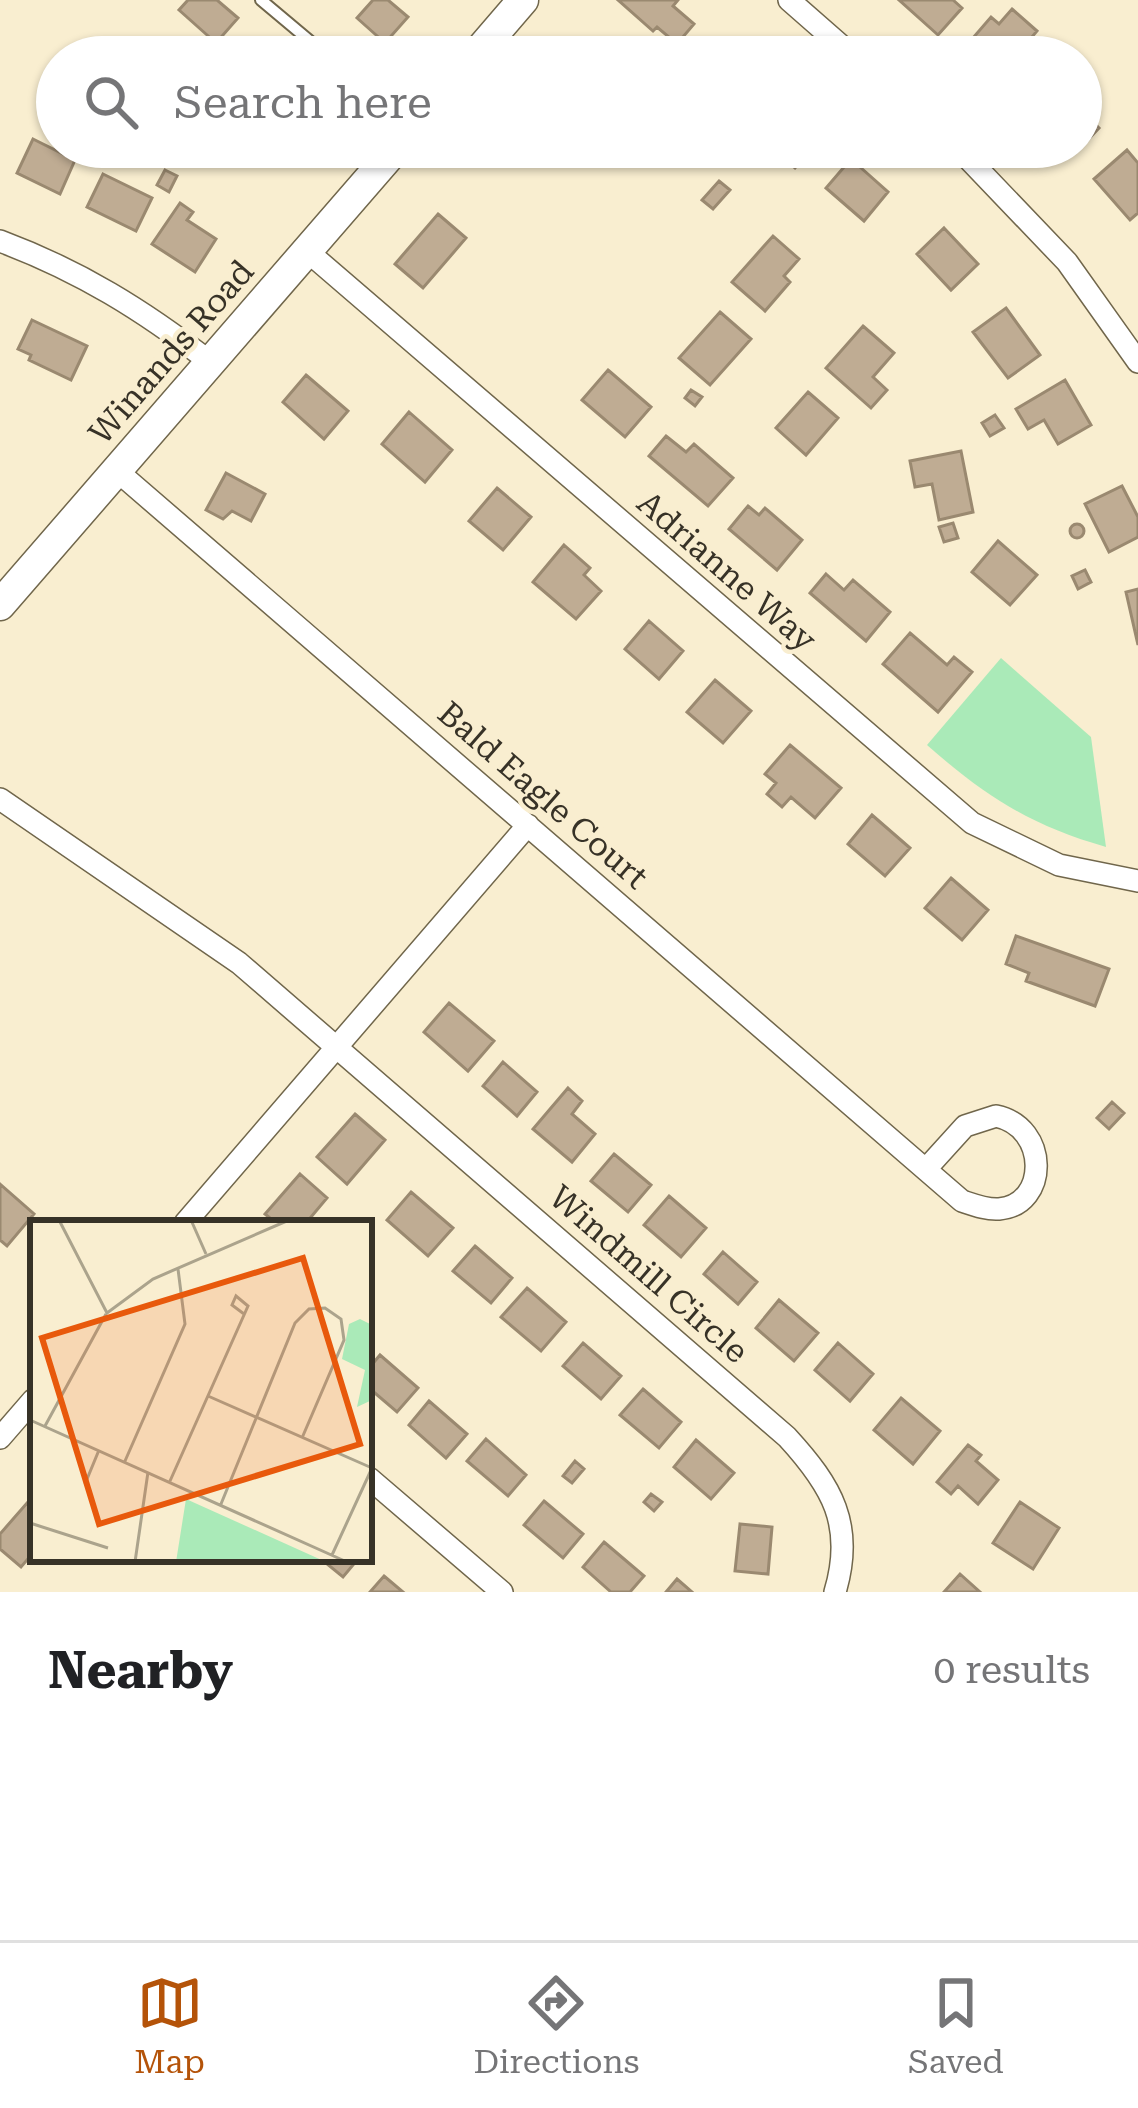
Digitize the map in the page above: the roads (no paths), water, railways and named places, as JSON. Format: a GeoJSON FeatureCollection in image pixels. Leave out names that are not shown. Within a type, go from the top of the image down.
{"type":"FeatureCollection","features":[{"type":"Feature","properties":{"kind":"street"},"geometry":{"type":"LineString","coordinates":[[492,36],[523,0]]}},
{"type":"Feature","properties":{"kind":"street"},"geometry":{"type":"LineString","coordinates":[[789,0],[830,36]]}},
{"type":"Feature","properties":{"kind":"street","name":"Winands Road"},"geometry":{"type":"LineString","coordinates":[[0,605],[379,168]]}},
{"type":"Feature","properties":{"kind":"street"},"geometry":{"type":"LineString","coordinates":[[977,168],[1067,262],[1138,362]]}},
{"type":"Feature","properties":{"kind":"street"},"geometry":{"type":"LineString","coordinates":[[0,241],[51,261],[144,311],[210,362]]}},
{"type":"Feature","properties":{"kind":"street","name":"Adrianne Way"},"geometry":{"type":"LineString","coordinates":[[307,251],[971,823],[1059,865],[1138,880]]}},
{"type":"Feature","properties":{"kind":"street","name":"Bald Eagle Court"},"geometry":{"type":"LineString","coordinates":[[116,470],[962,1201],[1004,1209],[1018,1202],[1036,1171],[1036,1154],[1022,1126],[996,1116],[965,1126],[926,1169]]}},
{"type":"Feature","properties":{"kind":"street","name":"Windmill Circle"},"geometry":{"type":"LineString","coordinates":[[0,799],[239,963],[788,1437],[829,1486],[844,1541],[836,1592]]}},
{"type":"Feature","properties":{"kind":"street"},"geometry":{"type":"LineString","coordinates":[[188,1220],[527,825]]}},
{"type":"Feature","properties":{"kind":"street"},"geometry":{"type":"LineString","coordinates":[[0,1438],[30,1403]]}},
{"type":"Feature","properties":{"kind":"street"},"geometry":{"type":"LineString","coordinates":[[372,1481],[502,1592]]}},
{"type":"Feature","properties":{"kind":"lane"},"geometry":{"type":"LineString","coordinates":[[261,0],[304,36]]}}]}
